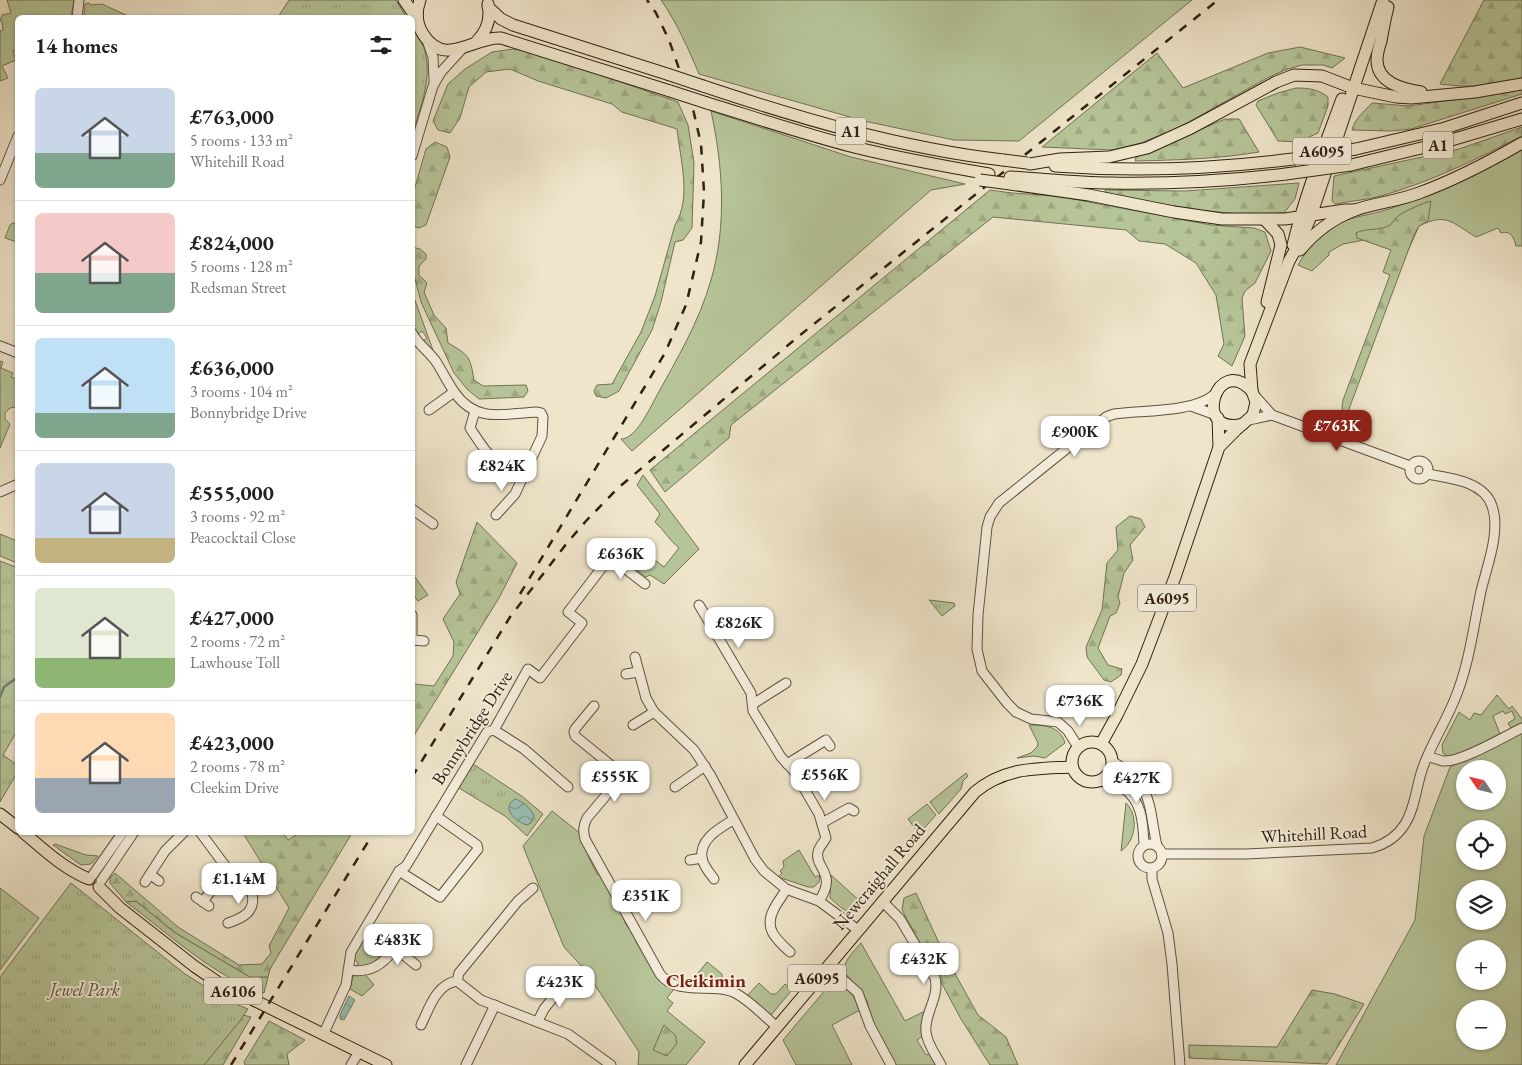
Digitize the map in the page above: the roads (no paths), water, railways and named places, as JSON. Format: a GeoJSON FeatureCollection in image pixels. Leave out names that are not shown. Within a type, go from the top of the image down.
{"type":"FeatureCollection","features":[{"type":"Feature","properties":{"kind":"main road"},"geometry":{"type":"LineString","coordinates":[[404,0],[418,19],[425,37],[430,42],[442,49],[462,49]]}},
{"type":"Feature","properties":{"kind":"main road"},"geometry":{"type":"LineString","coordinates":[[418,19],[420,0]]}},
{"type":"Feature","properties":{"kind":"main road","name":"A6095"},"geometry":{"type":"LineString","coordinates":[[1101,744],[1142,664],[1175,577],[1220,447],[1217,417],[1213,401],[1215,394],[1224,385],[1232,382],[1250,364],[1289,262],[1301,240],[1306,217],[1350,87],[1384,0]]}},
{"type":"Feature","properties":{"kind":"main road"},"geometry":{"type":"LineString","coordinates":[[1389,0],[1378,55],[1378,68],[1387,81],[1397,86],[1434,95]]}},
{"type":"Feature","properties":{"kind":"main road","name":"A1"},"geometry":{"type":"LineString","coordinates":[[474,43],[481,37],[488,24],[487,4]]}},
{"type":"Feature","properties":{"kind":"main road","name":"A1"},"geometry":{"type":"LineString","coordinates":[[487,4],[501,19],[513,25],[792,114],[859,133],[936,150],[1028,163],[1111,169],[1171,169],[1225,166],[1293,158],[1356,149],[1444,128],[1522,103]]}},
{"type":"Feature","properties":{"kind":"main road","name":"A1"},"geometry":{"type":"LineString","coordinates":[[462,49],[486,38],[507,39],[806,134],[898,158],[984,177],[1007,180],[1150,184],[1208,182],[1286,174],[1352,165],[1438,144],[1522,119]]}},
{"type":"Feature","properties":{"kind":"main road"},"geometry":{"type":"LineString","coordinates":[[1028,163],[1060,159],[1109,157],[1147,148],[1191,128],[1276,82],[1294,75],[1322,76],[1350,87],[1396,97],[1411,98],[1475,92],[1522,84]]}},
{"type":"Feature","properties":{"kind":"main road"},"geometry":{"type":"LineString","coordinates":[[1007,180],[1203,217],[1265,220],[1306,217],[1355,210],[1389,202],[1440,185],[1522,143]]}},
{"type":"Feature","properties":{"kind":"main road"},"geometry":{"type":"LineString","coordinates":[[1283,277],[1296,255],[1307,242],[1335,220],[1355,210]]}},
{"type":"Feature","properties":{"kind":"main road"},"geometry":{"type":"LineString","coordinates":[[1262,331],[1281,245],[1278,234],[1265,220]]}},
{"type":"Feature","properties":{"kind":"main road","name":"A6095"},"geometry":{"type":"LineString","coordinates":[[1220,447],[1246,422],[1256,409],[1250,364]]}},
{"type":"Feature","properties":{"kind":"main road"},"geometry":{"type":"LineString","coordinates":[[1232,382],[1244,384],[1254,393]]}},
{"type":"Feature","properties":{"kind":"main road"},"geometry":{"type":"LineString","coordinates":[[1217,417],[1230,425],[1246,422]]}},
{"type":"Feature","properties":{"kind":"main road"},"geometry":{"type":"LineString","coordinates":[[1092,742],[1101,744],[1109,751],[1113,762],[1109,774],[1100,781],[1091,783],[1085,782],[1075,774],[1072,767],[1073,754],[1078,747],[1092,742]]}},
{"type":"Feature","properties":{"kind":"main road","name":"Newcraighall Road"},"geometry":{"type":"LineString","coordinates":[[745,1065],[963,803],[985,784],[1013,772],[1072,767]]}},
{"type":"Feature","properties":{"kind":"main road"},"geometry":{"type":"LineString","coordinates":[[0,814],[15,826]]}},
{"type":"Feature","properties":{"kind":"main road","name":"A6106"},"geometry":{"type":"LineString","coordinates":[[26,835],[46,852],[81,876],[95,881],[120,908],[210,977],[242,996],[386,1065]]}},
{"type":"Feature","properties":{"kind":"street"},"geometry":{"type":"LineString","coordinates":[[77,15],[79,0]]}},
{"type":"Feature","properties":{"kind":"street"},"geometry":{"type":"LineString","coordinates":[[425,37],[433,57],[433,86]]}},
{"type":"Feature","properties":{"kind":"street"},"geometry":{"type":"LineString","coordinates":[[415,146],[433,86],[441,72],[462,49]]}},
{"type":"Feature","properties":{"kind":"street"},"geometry":{"type":"LineString","coordinates":[[0,180],[15,143]]}},
{"type":"Feature","properties":{"kind":"street"},"geometry":{"type":"LineString","coordinates":[[415,337],[435,360],[461,401],[475,411],[487,415],[541,413],[543,418],[542,436],[511,499],[496,515]]}},
{"type":"Feature","properties":{"kind":"street"},"geometry":{"type":"LineString","coordinates":[[0,346],[15,352]]}},
{"type":"Feature","properties":{"kind":"street"},"geometry":{"type":"LineString","coordinates":[[429,410],[454,392]]}},
{"type":"Feature","properties":{"kind":"street"},"geometry":{"type":"LineString","coordinates":[[1254,393],[1272,415],[1410,466]]}},
{"type":"Feature","properties":{"kind":"street"},"geometry":{"type":"LineString","coordinates":[[1078,747],[1068,731],[1058,722],[1032,719],[1016,712],[982,671],[977,648],[978,615],[987,527],[990,517],[999,503],[1106,417],[1114,414],[1190,406],[1205,401],[1215,394]]}},
{"type":"Feature","properties":{"kind":"street"},"geometry":{"type":"LineString","coordinates":[[1190,406],[1217,417]]}},
{"type":"Feature","properties":{"kind":"street"},"geometry":{"type":"LineString","coordinates":[[475,411],[470,428],[486,452],[493,461],[522,479]]}},
{"type":"Feature","properties":{"kind":"street"},"geometry":{"type":"LineString","coordinates":[[1246,422],[1272,415]]}},
{"type":"Feature","properties":{"kind":"street"},"geometry":{"type":"LineString","coordinates":[[1414,462],[1423,462],[1428,468],[1428,474],[1421,479],[1415,479],[1411,475],[1410,466],[1414,462]]}},
{"type":"Feature","properties":{"kind":"street","name":"Whitehill Road"},"geometry":{"type":"LineString","coordinates":[[1159,850],[1223,854],[1321,852],[1372,848],[1386,844],[1397,835],[1411,812],[1422,770],[1454,703],[1466,669],[1481,590],[1493,545],[1495,518],[1489,499],[1470,483],[1428,474]]}},
{"type":"Feature","properties":{"kind":"street"},"geometry":{"type":"LineString","coordinates":[[0,492],[15,485]]}},
{"type":"Feature","properties":{"kind":"street"},"geometry":{"type":"LineString","coordinates":[[415,511],[433,524]]}},
{"type":"Feature","properties":{"kind":"street","name":"Bonnybridge Drive"},"geometry":{"type":"LineString","coordinates":[[323,1034],[346,985],[351,952],[400,871],[406,866],[487,732],[494,730],[528,669],[540,678],[582,623],[568,612],[620,544]]}},
{"type":"Feature","properties":{"kind":"street"},"geometry":{"type":"LineString","coordinates":[[610,557],[645,584]]}},
{"type":"Feature","properties":{"kind":"street"},"geometry":{"type":"LineString","coordinates":[[699,605],[751,693],[753,712],[781,757],[794,771],[819,814],[826,838],[818,852],[818,857],[826,872],[824,892],[819,901]]}},
{"type":"Feature","properties":{"kind":"street"},"geometry":{"type":"LineString","coordinates":[[415,641],[424,641]]}},
{"type":"Feature","properties":{"kind":"street"},"geometry":{"type":"LineString","coordinates":[[635,657],[646,698],[654,712],[694,750],[705,766],[755,860],[764,871],[786,889],[819,901],[858,930]]}},
{"type":"Feature","properties":{"kind":"street"},"geometry":{"type":"LineString","coordinates":[[626,674],[638,672]]}},
{"type":"Feature","properties":{"kind":"street"},"geometry":{"type":"LineString","coordinates":[[753,704],[786,683]]}},
{"type":"Feature","properties":{"kind":"street"},"geometry":{"type":"LineString","coordinates":[[594,706],[575,729],[575,736],[623,775]]}},
{"type":"Feature","properties":{"kind":"street"},"geometry":{"type":"LineString","coordinates":[[633,725],[654,712]]}},
{"type":"Feature","properties":{"kind":"street"},"geometry":{"type":"LineString","coordinates":[[1428,756],[1443,761],[1451,761],[1522,728]]}},
{"type":"Feature","properties":{"kind":"street"},"geometry":{"type":"LineString","coordinates":[[494,730],[524,750],[568,786]]}},
{"type":"Feature","properties":{"kind":"street"},"geometry":{"type":"LineString","coordinates":[[788,764],[826,740],[830,746]]}},
{"type":"Feature","properties":{"kind":"street"},"geometry":{"type":"LineString","coordinates":[[1100,781],[1122,787],[1132,796],[1143,818],[1144,845],[1138,854],[1139,860],[1145,867],[1152,868],[1159,865],[1159,850],[1147,794],[1137,780],[1125,769],[1113,762]]}},
{"type":"Feature","properties":{"kind":"street"},"geometry":{"type":"LineString","coordinates":[[675,787],[705,766]]}},
{"type":"Feature","properties":{"kind":"street"},"geometry":{"type":"LineString","coordinates":[[629,768],[587,818],[583,825],[583,831],[585,839],[660,974],[664,979],[677,986],[737,993],[776,1026]]}},
{"type":"Feature","properties":{"kind":"street"},"geometry":{"type":"LineString","coordinates":[[822,823],[849,808],[854,811]]}},
{"type":"Feature","properties":{"kind":"street"},"geometry":{"type":"LineString","coordinates":[[400,871],[440,897],[478,849],[477,844],[436,816]]}},
{"type":"Feature","properties":{"kind":"street"},"geometry":{"type":"LineString","coordinates":[[714,879],[702,858],[703,847],[718,829],[733,820]]}},
{"type":"Feature","properties":{"kind":"street"},"geometry":{"type":"LineString","coordinates":[[95,881],[121,835]]}},
{"type":"Feature","properties":{"kind":"street"},"geometry":{"type":"LineString","coordinates":[[95,881],[132,835]]}},
{"type":"Feature","properties":{"kind":"street"},"geometry":{"type":"LineString","coordinates":[[159,881],[148,879],[165,851],[181,835]]}},
{"type":"Feature","properties":{"kind":"street"},"geometry":{"type":"LineString","coordinates":[[202,835],[230,874],[252,893],[253,904],[240,923],[228,923]]}},
{"type":"Feature","properties":{"kind":"street"},"geometry":{"type":"LineString","coordinates":[[1144,845],[1150,844],[1159,850]]}},
{"type":"Feature","properties":{"kind":"street"},"geometry":{"type":"LineString","coordinates":[[690,860],[702,858]]}},
{"type":"Feature","properties":{"kind":"street"},"geometry":{"type":"LineString","coordinates":[[1152,868],[1152,879],[1168,932],[1180,1065]]}},
{"type":"Feature","properties":{"kind":"street"},"geometry":{"type":"LineString","coordinates":[[203,902],[212,890],[230,874]]}},
{"type":"Feature","properties":{"kind":"street"},"geometry":{"type":"LineString","coordinates":[[457,981],[459,973],[518,901],[533,888]]}},
{"type":"Feature","properties":{"kind":"street"},"geometry":{"type":"LineString","coordinates":[[786,889],[774,909],[770,919],[770,928],[773,937],[790,952]]}},
{"type":"Feature","properties":{"kind":"street"},"geometry":{"type":"LineString","coordinates":[[882,901],[900,919],[935,978],[936,993],[926,1023],[926,1030],[927,1038],[941,1065]]}},
{"type":"Feature","properties":{"kind":"street"},"geometry":{"type":"LineString","coordinates":[[367,926],[416,965]]}},
{"type":"Feature","properties":{"kind":"street"},"geometry":{"type":"LineString","coordinates":[[348,970],[368,971],[378,966],[395,948]]}},
{"type":"Feature","properties":{"kind":"street"},"geometry":{"type":"LineString","coordinates":[[828,966],[858,993],[870,1026],[891,1065]]}},
{"type":"Feature","properties":{"kind":"street"},"geometry":{"type":"LineString","coordinates":[[421,1025],[436,995],[445,986],[457,981],[475,996],[568,1034],[611,1065]]}},
{"type":"Feature","properties":{"kind":"street"},"geometry":{"type":"LineString","coordinates":[[538,1022],[544,1010],[564,984]]}},
{"type":"Feature","properties":{"kind":"street"},"geometry":{"type":"LineString","coordinates":[[466,1065],[494,1005]]}},
{"type":"Feature","properties":{"kind":"street"},"geometry":{"type":"LineString","coordinates":[[351,1065],[359,1052]]}},
{"type":"Feature","properties":{"kind":"water"},"geometry":{"type":"Polygon","coordinates":[[[515,799],[524,803],[534,816],[531,823],[527,825],[518,821],[511,814],[509,806],[515,799]]]}},
{"type":"Feature","properties":{"kind":"water"},"geometry":{"type":"Polygon","coordinates":[[[349,996],[355,1000],[344,1020],[340,1019],[340,1015],[349,996]]]}},
{"type":"Feature","properties":{"kind":"waterway"},"geometry":{"type":"LineString","coordinates":[[0,697],[4,687],[15,679]]}},
{"type":"Feature","properties":{"kind":"railway"},"geometry":{"type":"LineString","coordinates":[[520,594],[665,353],[686,305],[701,242],[704,192],[701,144],[693,109],[669,40],[656,13],[647,0]]}},
{"type":"Feature","properties":{"kind":"railway"},"geometry":{"type":"LineString","coordinates":[[415,772],[510,617],[567,543],[618,488],[799,336],[1218,0]]}},
{"type":"Feature","properties":{"kind":"railway"},"geometry":{"type":"LineString","coordinates":[[231,1065],[372,835]]}},
{"type":"Feature","properties":{"kind":"district","name":"Cleikimin"},"geometry":{"type":"Point","coordinates":[706,980]}},
{"type":"Feature","properties":{"kind":"park label","name":"Jewel Park"},"geometry":{"type":"Point","coordinates":[85,990]}}]}
